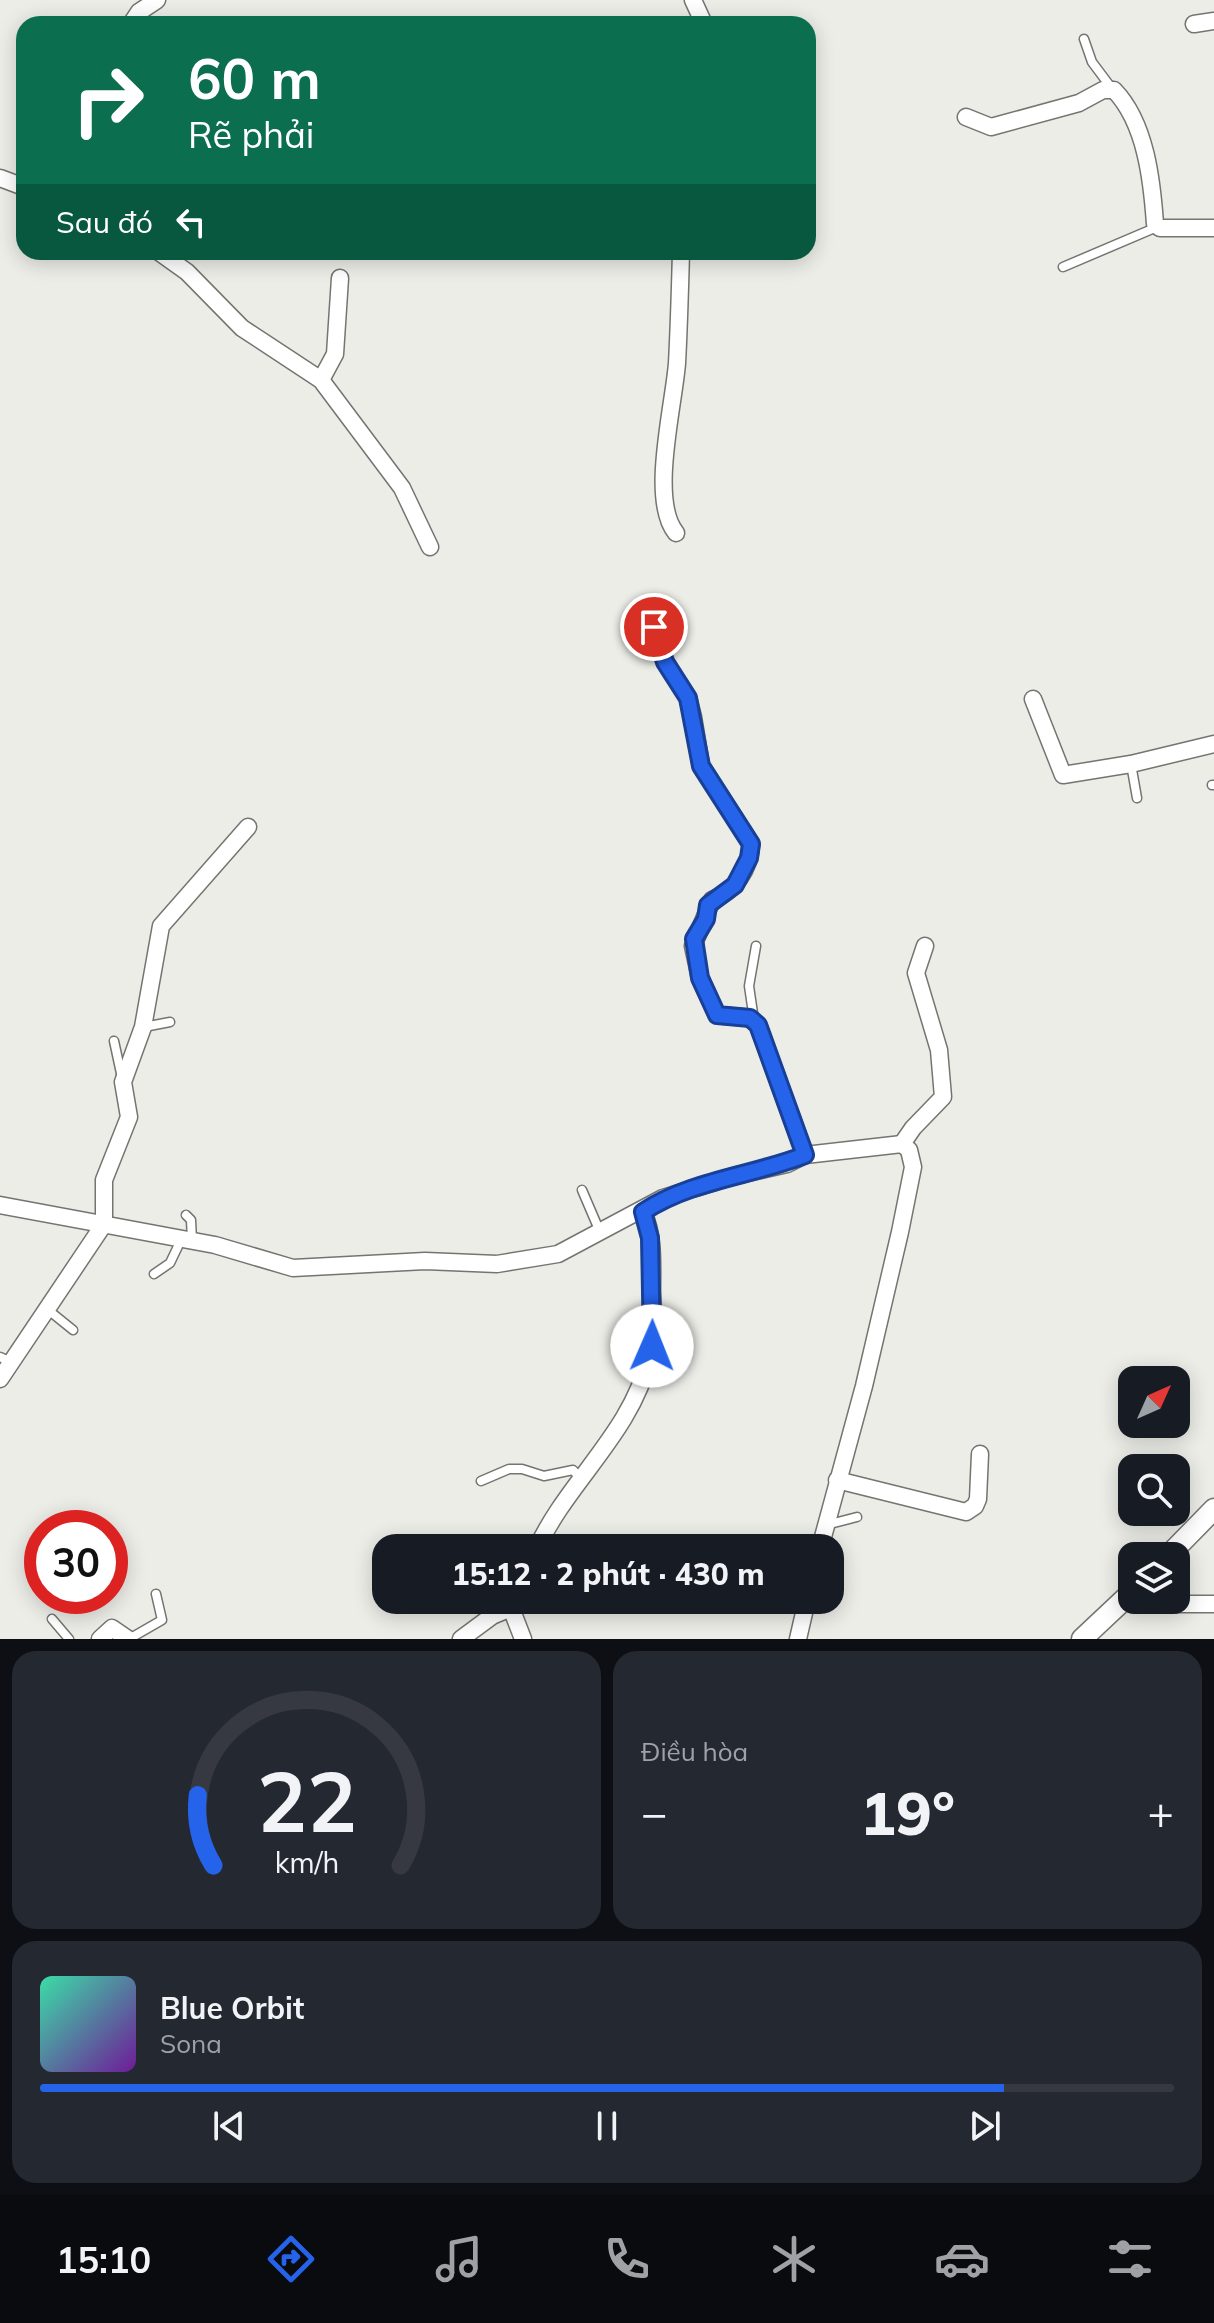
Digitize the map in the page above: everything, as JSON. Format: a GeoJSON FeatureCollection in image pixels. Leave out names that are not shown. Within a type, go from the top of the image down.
{"type":"FeatureCollection","features":[{"type":"Feature","properties":{"kind":"street"},"geometry":{"type":"LineString","coordinates":[[136,16],[157,0]]}},
{"type":"Feature","properties":{"kind":"street"},"geometry":{"type":"LineString","coordinates":[[1194,24],[1214,21]]}},
{"type":"Feature","properties":{"kind":"street"},"geometry":{"type":"LineString","coordinates":[[966,117],[991,127],[1079,103],[1103,90],[1114,90],[1137,132],[1148,163],[1157,227],[1214,228]]}},
{"type":"Feature","properties":{"kind":"street"},"geometry":{"type":"LineString","coordinates":[[170,260],[187,272],[242,328],[321,380],[402,488],[430,547]]}},
{"type":"Feature","properties":{"kind":"street"},"geometry":{"type":"LineString","coordinates":[[676,533],[670,523],[665,490],[677,365],[681,260]]}},
{"type":"Feature","properties":{"kind":"street"},"geometry":{"type":"LineString","coordinates":[[321,380],[335,354],[340,278]]}},
{"type":"Feature","properties":{"kind":"street"},"geometry":{"type":"LineString","coordinates":[[653,611],[665,662],[691,708],[701,766],[751,844],[749,858],[735,885],[708,905],[706,919],[694,939],[700,978],[717,1015],[754,1021],[764,1038],[805,1155]]}},
{"type":"Feature","properties":{"kind":"street"},"geometry":{"type":"LineString","coordinates":[[1033,699],[1063,775],[1131,764],[1214,744]]}},
{"type":"Feature","properties":{"kind":"street"},"geometry":{"type":"LineString","coordinates":[[0,1379],[6,1359],[47,1309],[104,1224],[104,1180],[129,1117],[123,1082],[143,1027],[165,918],[216,867],[228,846],[248,827]]}},
{"type":"Feature","properties":{"kind":"street"},"geometry":{"type":"LineString","coordinates":[[902,1144],[943,1097],[937,1043],[916,973],[925,946]]}},
{"type":"Feature","properties":{"kind":"street"},"geometry":{"type":"LineString","coordinates":[[0,1205],[187,1241],[293,1268],[425,1261],[497,1264],[530,1261],[574,1248],[643,1212],[663,1198],[734,1176],[787,1164],[805,1155],[902,1144],[909,1150],[913,1167],[864,1386],[823,1534]]}},
{"type":"Feature","properties":{"kind":"street"},"geometry":{"type":"LineString","coordinates":[[544,1534],[552,1516],[616,1433],[649,1360],[652,1266],[649,1226],[643,1212]]}},
{"type":"Feature","properties":{"kind":"street"},"geometry":{"type":"LineString","coordinates":[[837,1480],[966,1512],[975,1506],[978,1499],[980,1454]]}},
{"type":"Feature","properties":{"kind":"street"},"geometry":{"type":"LineString","coordinates":[[1182,1542],[1214,1509]]}},
{"type":"Feature","properties":{"kind":"street"},"geometry":{"type":"LineString","coordinates":[[1190,1604],[1214,1604]]}},
{"type":"Feature","properties":{"kind":"street"},"geometry":{"type":"LineString","coordinates":[[1082,1639],[1118,1605]]}},
{"type":"Feature","properties":{"kind":"street"},"geometry":{"type":"LineString","coordinates":[[461,1639],[496,1614]]}},
{"type":"Feature","properties":{"kind":"street"},"geometry":{"type":"LineString","coordinates":[[515,1614],[523,1639]]}},
{"type":"Feature","properties":{"kind":"street"},"geometry":{"type":"LineString","coordinates":[[798,1639],[804,1614]]}},
{"type":"Feature","properties":{"kind":"street"},"geometry":{"type":"LineString","coordinates":[[100,1639],[112,1628],[128,1639]]}},
{"type":"Feature","properties":{"kind":"lane"},"geometry":{"type":"LineString","coordinates":[[1084,39],[1092,62],[1114,90]]}},
{"type":"Feature","properties":{"kind":"lane"},"geometry":{"type":"LineString","coordinates":[[1063,267],[1157,227]]}},
{"type":"Feature","properties":{"kind":"lane"},"geometry":{"type":"LineString","coordinates":[[1131,764],[1137,798]]}},
{"type":"Feature","properties":{"kind":"lane"},"geometry":{"type":"LineString","coordinates":[[754,1021],[749,986],[756,946]]}},
{"type":"Feature","properties":{"kind":"lane"},"geometry":{"type":"LineString","coordinates":[[143,1027],[170,1022]]}},
{"type":"Feature","properties":{"kind":"lane"},"geometry":{"type":"LineString","coordinates":[[114,1041],[123,1082]]}},
{"type":"Feature","properties":{"kind":"lane"},"geometry":{"type":"LineString","coordinates":[[582,1190],[600,1233]]}},
{"type":"Feature","properties":{"kind":"lane"},"geometry":{"type":"LineString","coordinates":[[154,1274],[170,1263],[187,1241],[191,1220],[186,1215]]}},
{"type":"Feature","properties":{"kind":"lane"},"geometry":{"type":"LineString","coordinates":[[47,1309],[73,1330]]}},
{"type":"Feature","properties":{"kind":"lane"},"geometry":{"type":"LineString","coordinates":[[481,1481],[509,1469],[522,1469],[544,1476],[573,1470],[580,1478]]}},
{"type":"Feature","properties":{"kind":"lane"},"geometry":{"type":"LineString","coordinates":[[825,1526],[857,1517]]}},
{"type":"Feature","properties":{"kind":"lane"},"geometry":{"type":"LineString","coordinates":[[128,1639],[162,1620],[156,1594]]}},
{"type":"Feature","properties":{"kind":"lane"},"geometry":{"type":"LineString","coordinates":[[52,1619],[69,1639]]}},
{"type":"Feature","properties":{"kind":"route"},"geometry":{"type":"LineString","coordinates":[[652,1346],[652,1266],[649,1226],[643,1212],[663,1198],[734,1176],[787,1164],[805,1155],[758,1025],[750,1018],[717,1015],[700,978],[694,939],[706,919],[708,905],[727,894],[735,885],[749,858],[751,844],[701,766],[688,698],[670,673],[654,627]]}}]}
